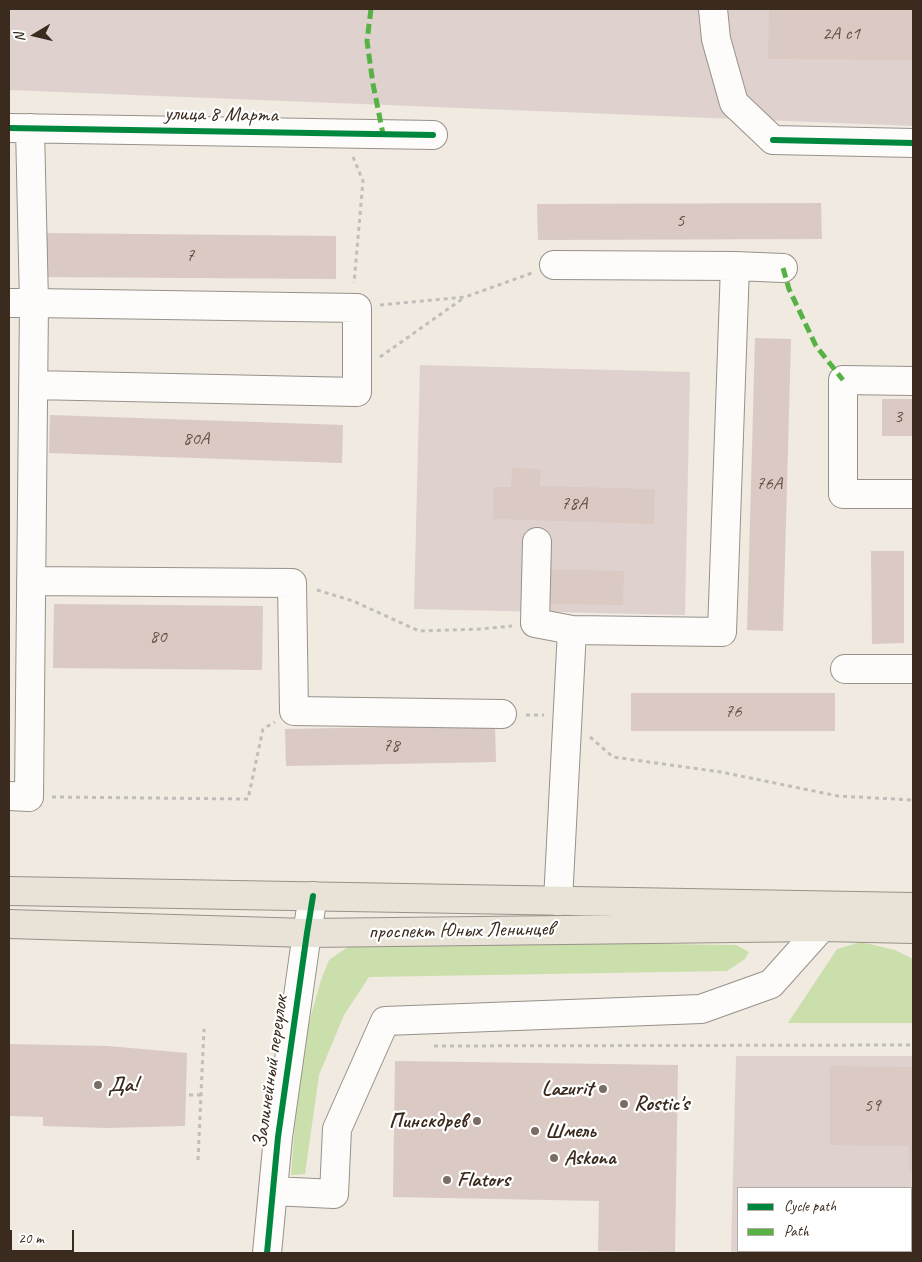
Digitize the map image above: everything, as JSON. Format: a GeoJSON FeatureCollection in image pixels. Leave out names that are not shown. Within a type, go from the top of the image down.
{"type":"FeatureCollection","features":[{"type":"Feature","properties":{"kind":"main road","name":"проспект Юных Ленинцев"},"geometry":{"type":"LineString","coordinates":[[9,890],[913,907]]}},
{"type":"Feature","properties":{"kind":"main road","name":"проспект Юных Ленинцев"},"geometry":{"type":"LineString","coordinates":[[9,924],[307,933],[822,927],[908,933]]}},
{"type":"Feature","properties":{"kind":"street"},"geometry":{"type":"LineString","coordinates":[[713,9],[716,39],[734,104],[773,140],[913,143]]}},
{"type":"Feature","properties":{"kind":"street"},"geometry":{"type":"LineString","coordinates":[[19,128],[21,303],[33,385],[31,581],[20,694],[19,796]]}},
{"type":"Feature","properties":{"kind":"street","name":"улица 8 Марта"},"geometry":{"type":"LineString","coordinates":[[19,128],[433,134]]}},
{"type":"Feature","properties":{"kind":"street"},"geometry":{"type":"LineString","coordinates":[[554,265],[783,268]]}},
{"type":"Feature","properties":{"kind":"street"},"geometry":{"type":"LineString","coordinates":[[537,542],[535,623],[572,630],[722,632],[735,266]]}},
{"type":"Feature","properties":{"kind":"street"},"geometry":{"type":"LineString","coordinates":[[21,303],[354,308],[357,392],[33,385]]}},
{"type":"Feature","properties":{"kind":"street"},"geometry":{"type":"LineString","coordinates":[[913,381],[843,380],[843,494],[913,494]]}},
{"type":"Feature","properties":{"kind":"street"},"geometry":{"type":"LineString","coordinates":[[31,581],[292,583],[294,711],[502,714]]}},
{"type":"Feature","properties":{"kind":"street"},"geometry":{"type":"LineString","coordinates":[[558,901],[572,630]]}},
{"type":"Feature","properties":{"kind":"street"},"geometry":{"type":"LineString","coordinates":[[844,669],[913,669]]}},
{"type":"Feature","properties":{"kind":"street","name":"Залинейный переулок"},"geometry":{"type":"LineString","coordinates":[[267,1253],[278,1137],[314,896]]}},
{"type":"Feature","properties":{"kind":"street"},"geometry":{"type":"LineString","coordinates":[[273,1191],[334,1194],[337,1130],[385,1021],[701,1009],[771,984],[822,927]]}},
{"type":"Feature","properties":{"kind":"path"},"geometry":{"type":"LineString","coordinates":[[344,133],[363,181],[354,308],[465,297],[554,265]]}},
{"type":"Feature","properties":{"kind":"path"},"geometry":{"type":"LineString","coordinates":[[357,374],[465,297]]}},
{"type":"Feature","properties":{"kind":"path"},"geometry":{"type":"LineString","coordinates":[[292,583],[353,601],[418,631],[481,630],[535,623]]}},
{"type":"Feature","properties":{"kind":"path"},"geometry":{"type":"LineString","coordinates":[[19,796],[248,799],[263,729],[294,711]]}},
{"type":"Feature","properties":{"kind":"path"},"geometry":{"type":"LineString","coordinates":[[502,714],[567,716],[612,757],[721,772],[838,796],[913,800]]}},
{"type":"Feature","properties":{"kind":"path"},"geometry":{"type":"LineString","coordinates":[[198,1160],[204,1029]]}},
{"type":"Feature","properties":{"kind":"path"},"geometry":{"type":"LineString","coordinates":[[424,1046],[913,1045]]}},
{"type":"Feature","properties":{"kind":"path"},"geometry":{"type":"LineString","coordinates":[[188,1094],[201,1095]]}},
{"type":"Feature","properties":{"kind":"shaded area"},"geometry":{"type":"Polygon","coordinates":[[[9,9],[913,9],[913,126],[9,90],[9,9]]]}},
{"type":"Feature","properties":{"kind":"shaded area"},"geometry":{"type":"Polygon","coordinates":[[[420,365],[690,372],[685,615],[414,609],[420,365]]]}},
{"type":"Feature","properties":{"kind":"shaded area"},"geometry":{"type":"Polygon","coordinates":[[[736,1056],[913,1056],[913,1253],[731,1253],[736,1056]]]}},
{"type":"Feature","properties":{"kind":"green space"},"geometry":{"type":"Polygon","coordinates":[[[358,940],[736,945],[749,952],[745,959],[727,971],[369,977],[344,1015],[319,1075],[305,1174],[291,1175],[300,1054],[321,980],[329,960],[358,940]]]}},
{"type":"Feature","properties":{"kind":"green space"},"geometry":{"type":"Polygon","coordinates":[[[861,942],[895,950],[913,959],[913,1023],[788,1023],[837,949],[861,942]]]}},
{"type":"Feature","properties":{"kind":"building"},"geometry":{"type":"Polygon","coordinates":[[[769,9],[913,9],[913,60],[768,59],[769,9]]]}},
{"type":"Feature","properties":{"kind":"building"},"geometry":{"type":"Polygon","coordinates":[[[821,203],[822,239],[538,240],[537,204],[821,203]]]}},
{"type":"Feature","properties":{"kind":"building"},"geometry":{"type":"Polygon","coordinates":[[[44,233],[336,236],[336,279],[43,277],[44,233]]]}},
{"type":"Feature","properties":{"kind":"building"},"geometry":{"type":"Polygon","coordinates":[[[755,338],[791,339],[783,631],[747,630],[755,338]]]}},
{"type":"Feature","properties":{"kind":"building"},"geometry":{"type":"Polygon","coordinates":[[[882,399],[913,399],[913,436],[882,436],[882,399]]]}},
{"type":"Feature","properties":{"kind":"building"},"geometry":{"type":"Polygon","coordinates":[[[50,415],[343,425],[342,463],[49,453],[50,415]]]}},
{"type":"Feature","properties":{"kind":"building"},"geometry":{"type":"Polygon","coordinates":[[[512,468],[541,469],[540,486],[655,489],[654,524],[493,519],[494,487],[511,487],[512,468]]]}},
{"type":"Feature","properties":{"kind":"building"},"geometry":{"type":"Polygon","coordinates":[[[871,551],[904,551],[904,643],[872,644],[871,551]]]}},
{"type":"Feature","properties":{"kind":"building"},"geometry":{"type":"Polygon","coordinates":[[[545,569],[624,571],[623,605],[545,604],[545,569]]]}},
{"type":"Feature","properties":{"kind":"building"},"geometry":{"type":"Polygon","coordinates":[[[54,604],[263,606],[262,670],[53,668],[54,604]]]}},
{"type":"Feature","properties":{"kind":"building"},"geometry":{"type":"Polygon","coordinates":[[[631,693],[835,693],[835,731],[631,731],[631,693]]]}},
{"type":"Feature","properties":{"kind":"building"},"geometry":{"type":"Polygon","coordinates":[[[495,725],[496,762],[286,766],[285,729],[495,725]]]}},
{"type":"Feature","properties":{"kind":"building","name":"Да!"},"geometry":{"type":"Polygon","coordinates":[[[9,1044],[108,1046],[187,1053],[185,1126],[106,1128],[43,1126],[43,1117],[9,1116],[9,1044]]]}},
{"type":"Feature","properties":{"kind":"building","name":"Шмель"},"geometry":{"type":"Polygon","coordinates":[[[395,1061],[678,1065],[675,1252],[598,1251],[599,1201],[393,1197],[395,1061]]]}},
{"type":"Feature","properties":{"kind":"building"},"geometry":{"type":"Polygon","coordinates":[[[830,1066],[913,1067],[913,1171],[909,1171],[909,1146],[830,1145],[830,1066]]]}},
{"type":"Feature","properties":{"kind":"marked path"},"geometry":{"type":"LineString","coordinates":[[371,9],[367,41],[383,134]]}},
{"type":"Feature","properties":{"kind":"marked path"},"geometry":{"type":"LineString","coordinates":[[783,268],[789,289],[816,346],[843,380]]}},
{"type":"Feature","properties":{"kind":"cycle path"},"geometry":{"type":"LineString","coordinates":[[9,128],[433,135]]}},
{"type":"Feature","properties":{"kind":"cycle path"},"geometry":{"type":"LineString","coordinates":[[773,140],[913,143]]}},
{"type":"Feature","properties":{"kind":"cycle path"},"geometry":{"type":"LineString","coordinates":[[267,1253],[278,1137],[313,896]]}},
{"type":"Feature","properties":{"kind":"place","name":"Да!"},"geometry":{"type":"Point","coordinates":[98,1085]}},
{"type":"Feature","properties":{"kind":"place","name":"Lazurit"},"geometry":{"type":"Point","coordinates":[603,1089]}},
{"type":"Feature","properties":{"kind":"place","name":"Rostic's"},"geometry":{"type":"Point","coordinates":[624,1104]}},
{"type":"Feature","properties":{"kind":"place","name":"Пинскдрев"},"geometry":{"type":"Point","coordinates":[477,1121]}},
{"type":"Feature","properties":{"kind":"place","name":"Шмель"},"geometry":{"type":"Point","coordinates":[535,1131]}},
{"type":"Feature","properties":{"kind":"place","name":"Askona"},"geometry":{"type":"Point","coordinates":[554,1158]}},
{"type":"Feature","properties":{"kind":"place","name":"Flators"},"geometry":{"type":"Point","coordinates":[447,1180]}}]}
